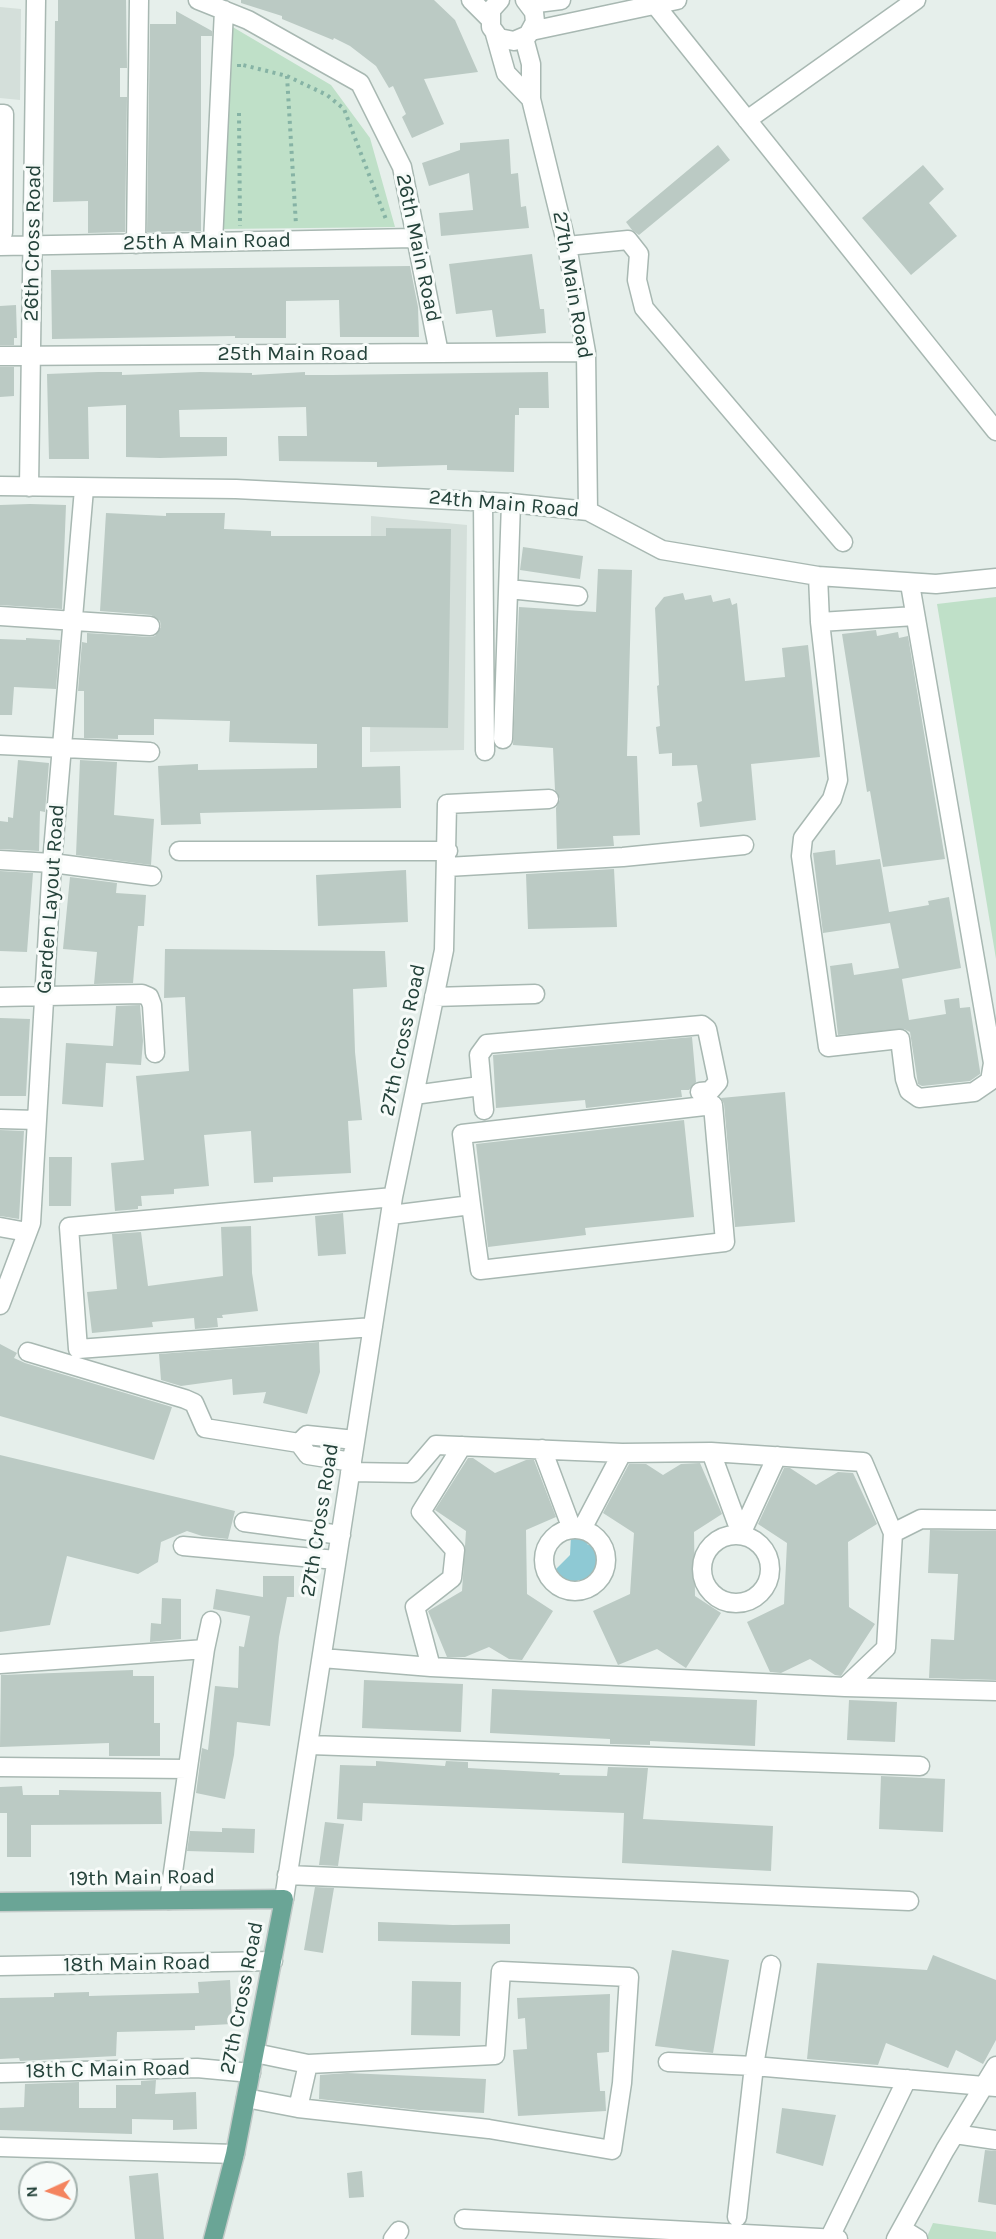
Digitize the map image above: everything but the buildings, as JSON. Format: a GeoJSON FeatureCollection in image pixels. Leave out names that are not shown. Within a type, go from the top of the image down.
{"type":"FeatureCollection","features":[{"type":"Feature","properties":{"kind":"main road","name":"19th Main Road"},"geometry":{"type":"LineString","coordinates":[[0,1902],[284,1899]]}},
{"type":"Feature","properties":{"kind":"main road","name":"27th Cross Road"},"geometry":{"type":"LineString","coordinates":[[213,2239],[235,2154],[284,1899]]}},
{"type":"Feature","properties":{"kind":"street","name":"26th Cross Road"},"geometry":{"type":"LineString","coordinates":[[29,487],[36,0]]}},
{"type":"Feature","properties":{"kind":"street"},"geometry":{"type":"LineString","coordinates":[[136,244],[139,0]]}},
{"type":"Feature","properties":{"kind":"street","name":"26th Main Road"},"geometry":{"type":"LineString","coordinates":[[198,0],[248,20],[360,83],[402,167],[440,353]]}},
{"type":"Feature","properties":{"kind":"street"},"geometry":{"type":"LineString","coordinates":[[471,0],[509,41],[677,0]]}},
{"type":"Feature","properties":{"kind":"street"},"geometry":{"type":"LineString","coordinates":[[500,0],[491,10],[506,73],[531,99]]}},
{"type":"Feature","properties":{"kind":"street"},"geometry":{"type":"LineString","coordinates":[[527,2],[561,0]]}},
{"type":"Feature","properties":{"kind":"street"},"geometry":{"type":"LineString","coordinates":[[747,120],[916,0]]}},
{"type":"Feature","properties":{"kind":"street","name":"27th Main Road"},"geometry":{"type":"LineString","coordinates":[[527,2],[535,17],[528,35],[531,99],[567,246],[586,352],[588,511]]}},
{"type":"Feature","properties":{"kind":"street"},"geometry":{"type":"LineString","coordinates":[[656,6],[996,431]]}},
{"type":"Feature","properties":{"kind":"street"},"geometry":{"type":"LineString","coordinates":[[213,242],[224,10]]}},
{"type":"Feature","properties":{"kind":"street"},"geometry":{"type":"LineString","coordinates":[[0,114],[4,114],[4,126],[3,232],[0,232]]}},
{"type":"Feature","properties":{"kind":"street","name":"25th A Main Road"},"geometry":{"type":"LineString","coordinates":[[0,246],[415,238]]}},
{"type":"Feature","properties":{"kind":"street"},"geometry":{"type":"LineString","coordinates":[[567,246],[628,240],[639,254],[637,280],[644,308],[843,542]]}},
{"type":"Feature","properties":{"kind":"street","name":"25th Main Road"},"geometry":{"type":"LineString","coordinates":[[0,356],[586,352]]}},
{"type":"Feature","properties":{"kind":"street","name":"24th Main Road"},"geometry":{"type":"LineString","coordinates":[[0,486],[84,489],[236,489],[511,503],[588,511],[662,550],[818,576],[910,584],[936,584],[996,578]]}},
{"type":"Feature","properties":{"kind":"street","name":"Garden Layout Road"},"geometry":{"type":"LineString","coordinates":[[0,1305],[31,1223],[52,863],[75,621],[84,489]]}},
{"type":"Feature","properties":{"kind":"street"},"geometry":{"type":"LineString","coordinates":[[483,501],[485,751]]}},
{"type":"Feature","properties":{"kind":"street"},"geometry":{"type":"LineString","coordinates":[[503,739],[511,503]]}},
{"type":"Feature","properties":{"kind":"street"},"geometry":{"type":"LineString","coordinates":[[818,576],[820,622],[838,780],[832,799],[803,838],[801,856],[828,1047],[900,1039],[909,1091],[919,1098],[974,1092],[990,1081],[993,1063],[910,584]]}},
{"type":"Feature","properties":{"kind":"street"},"geometry":{"type":"LineString","coordinates":[[509,589],[578,596]]}},
{"type":"Feature","properties":{"kind":"street"},"geometry":{"type":"LineString","coordinates":[[0,616],[150,626]]}},
{"type":"Feature","properties":{"kind":"street"},"geometry":{"type":"LineString","coordinates":[[820,622],[915,616]]}},
{"type":"Feature","properties":{"kind":"street"},"geometry":{"type":"LineString","coordinates":[[0,745],[150,752]]}},
{"type":"Feature","properties":{"kind":"street","name":"27th Cross Road"},"geometry":{"type":"LineString","coordinates":[[284,1899],[310,1745],[336,1560],[392,1206],[444,950],[448,859],[447,804],[549,800]]}},
{"type":"Feature","properties":{"kind":"street"},"geometry":{"type":"LineString","coordinates":[[179,851],[448,859],[623,857],[744,845]]}},
{"type":"Feature","properties":{"kind":"street"},"geometry":{"type":"LineString","coordinates":[[0,860],[52,863],[152,876]]}},
{"type":"Feature","properties":{"kind":"street"},"geometry":{"type":"LineString","coordinates":[[0,997],[43,998],[142,994],[149,997],[152,1005],[155,1053]]}},
{"type":"Feature","properties":{"kind":"street"},"geometry":{"type":"LineString","coordinates":[[434,997],[535,994]]}},
{"type":"Feature","properties":{"kind":"street"},"geometry":{"type":"LineString","coordinates":[[484,1110],[480,1086],[479,1055],[487,1044],[702,1025],[707,1029],[718,1082],[710,1091],[700,1092]]}},
{"type":"Feature","properties":{"kind":"street"},"geometry":{"type":"LineString","coordinates":[[414,1095],[480,1086]]}},
{"type":"Feature","properties":{"kind":"street"},"geometry":{"type":"LineString","coordinates":[[712,1105],[725,1242],[480,1270],[471,1205],[462,1134],[712,1105]]}},
{"type":"Feature","properties":{"kind":"street"},"geometry":{"type":"LineString","coordinates":[[0,1119],[37,1120]]}},
{"type":"Feature","properties":{"kind":"street"},"geometry":{"type":"LineString","coordinates":[[373,1327],[78,1349],[69,1227],[392,1206],[471,1205]]}},
{"type":"Feature","properties":{"kind":"street"},"geometry":{"type":"LineString","coordinates":[[0,1227],[27,1232]]}},
{"type":"Feature","properties":{"kind":"street"},"geometry":{"type":"LineString","coordinates":[[28,1352],[185,1399],[194,1403],[205,1428],[298,1443],[308,1455],[351,1467],[412,1473],[436,1445],[622,1453],[711,1452],[863,1462],[893,1533],[885,1648],[845,1687]]}},
{"type":"Feature","properties":{"kind":"street"},"geometry":{"type":"LineString","coordinates":[[298,1443],[307,1435],[355,1440]]}},
{"type":"Feature","properties":{"kind":"street"},"geometry":{"type":"LineString","coordinates":[[430,1667],[415,1606],[452,1578],[455,1550],[421,1512],[462,1446]]}},
{"type":"Feature","properties":{"kind":"street"},"geometry":{"type":"LineString","coordinates":[[542,1449],[577,1529],[622,1453]]}},
{"type":"Feature","properties":{"kind":"street"},"geometry":{"type":"LineString","coordinates":[[711,1452],[741,1534],[777,1456]]}},
{"type":"Feature","properties":{"kind":"street"},"geometry":{"type":"LineString","coordinates":[[893,1533],[921,1519],[996,1520]]}},
{"type":"Feature","properties":{"kind":"street"},"geometry":{"type":"LineString","coordinates":[[244,1522],[341,1535]]}},
{"type":"Feature","properties":{"kind":"street"},"geometry":{"type":"LineString","coordinates":[[276,1553],[281,1527]]}},
{"type":"Feature","properties":{"kind":"street"},"geometry":{"type":"LineString","coordinates":[[183,1546],[336,1560]]}},
{"type":"Feature","properties":{"kind":"street"},"geometry":{"type":"LineString","coordinates":[[170,1900],[187,1769],[212,1621]]}},
{"type":"Feature","properties":{"kind":"street"},"geometry":{"type":"LineString","coordinates":[[0,1664],[206,1649]]}},
{"type":"Feature","properties":{"kind":"street"},"geometry":{"type":"LineString","coordinates":[[322,1658],[430,1667],[845,1687],[996,1691]]}},
{"type":"Feature","properties":{"kind":"street"},"geometry":{"type":"LineString","coordinates":[[310,1745],[920,1766]]}},
{"type":"Feature","properties":{"kind":"street"},"geometry":{"type":"LineString","coordinates":[[0,1767],[187,1769]]}},
{"type":"Feature","properties":{"kind":"street"},"geometry":{"type":"LineString","coordinates":[[288,1875],[909,1901]]}},
{"type":"Feature","properties":{"kind":"street","name":"18th Main Road"},"geometry":{"type":"LineString","coordinates":[[0,1966],[273,1961]]}},
{"type":"Feature","properties":{"kind":"street"},"geometry":{"type":"LineString","coordinates":[[737,2217],[754,2066],[771,1965]]}},
{"type":"Feature","properties":{"kind":"street"},"geometry":{"type":"LineString","coordinates":[[246,2098],[298,2108],[489,2129],[612,2150],[622,2083],[629,1977],[501,1971],[495,2055],[308,2064],[255,2053]]}},
{"type":"Feature","properties":{"kind":"street"},"geometry":{"type":"LineString","coordinates":[[668,2062],[754,2066],[991,2086]]}},
{"type":"Feature","properties":{"kind":"street"},"geometry":{"type":"LineString","coordinates":[[298,2108],[308,2064]]}},
{"type":"Feature","properties":{"kind":"street"},"geometry":{"type":"LineString","coordinates":[[918,2239],[899,2234],[955,2134],[991,2086],[996,2066]]}},
{"type":"Feature","properties":{"kind":"street","name":"18th C Main Road"},"geometry":{"type":"LineString","coordinates":[[0,2073],[196,2068],[251,2073]]}},
{"type":"Feature","properties":{"kind":"street"},"geometry":{"type":"LineString","coordinates":[[464,2219],[834,2238],[907,2079]]}},
{"type":"Feature","properties":{"kind":"street"},"geometry":{"type":"LineString","coordinates":[[955,2134],[996,2140]]}},
{"type":"Feature","properties":{"kind":"street"},"geometry":{"type":"LineString","coordinates":[[0,2147],[235,2154]]}},
{"type":"Feature","properties":{"kind":"path"},"geometry":{"type":"LineString","coordinates":[[239,76],[239,64],[287,76],[327,95],[344,109],[387,220],[389,239]]}},
{"type":"Feature","properties":{"kind":"path"},"geometry":{"type":"LineString","coordinates":[[287,76],[297,240]]}},
{"type":"Feature","properties":{"kind":"path"},"geometry":{"type":"LineString","coordinates":[[239,111],[240,242]]}},
{"type":"Feature","properties":{"kind":"shaded area"},"geometry":{"type":"Polygon","coordinates":[[[0,7],[21,9],[20,100],[0,98],[0,7]]]}},
{"type":"Feature","properties":{"kind":"shaded area"},"geometry":{"type":"Polygon","coordinates":[[[371,516],[467,525],[464,750],[370,752],[371,516]]]}},
{"type":"Feature","properties":{"kind":"green space"},"geometry":{"type":"Polygon","coordinates":[[[231,26],[331,85],[370,138],[395,227],[221,229],[231,26]]]}},
{"type":"Feature","properties":{"kind":"green space"},"geometry":{"type":"Polygon","coordinates":[[[996,597],[996,959],[937,604],[996,597]]]}},
{"type":"Feature","properties":{"kind":"green space"},"geometry":{"type":"Polygon","coordinates":[[[933,2223],[996,2232],[996,2239],[926,2239],[933,2223]]]}},
{"type":"Feature","properties":{"kind":"water"},"geometry":{"type":"Polygon","coordinates":[[[580,1532],[588,1545],[601,1545],[605,1549],[602,1573],[599,1581],[579,1580],[567,1585],[558,1580],[555,1570],[570,1555],[571,1536],[580,1532]]]}}]}
